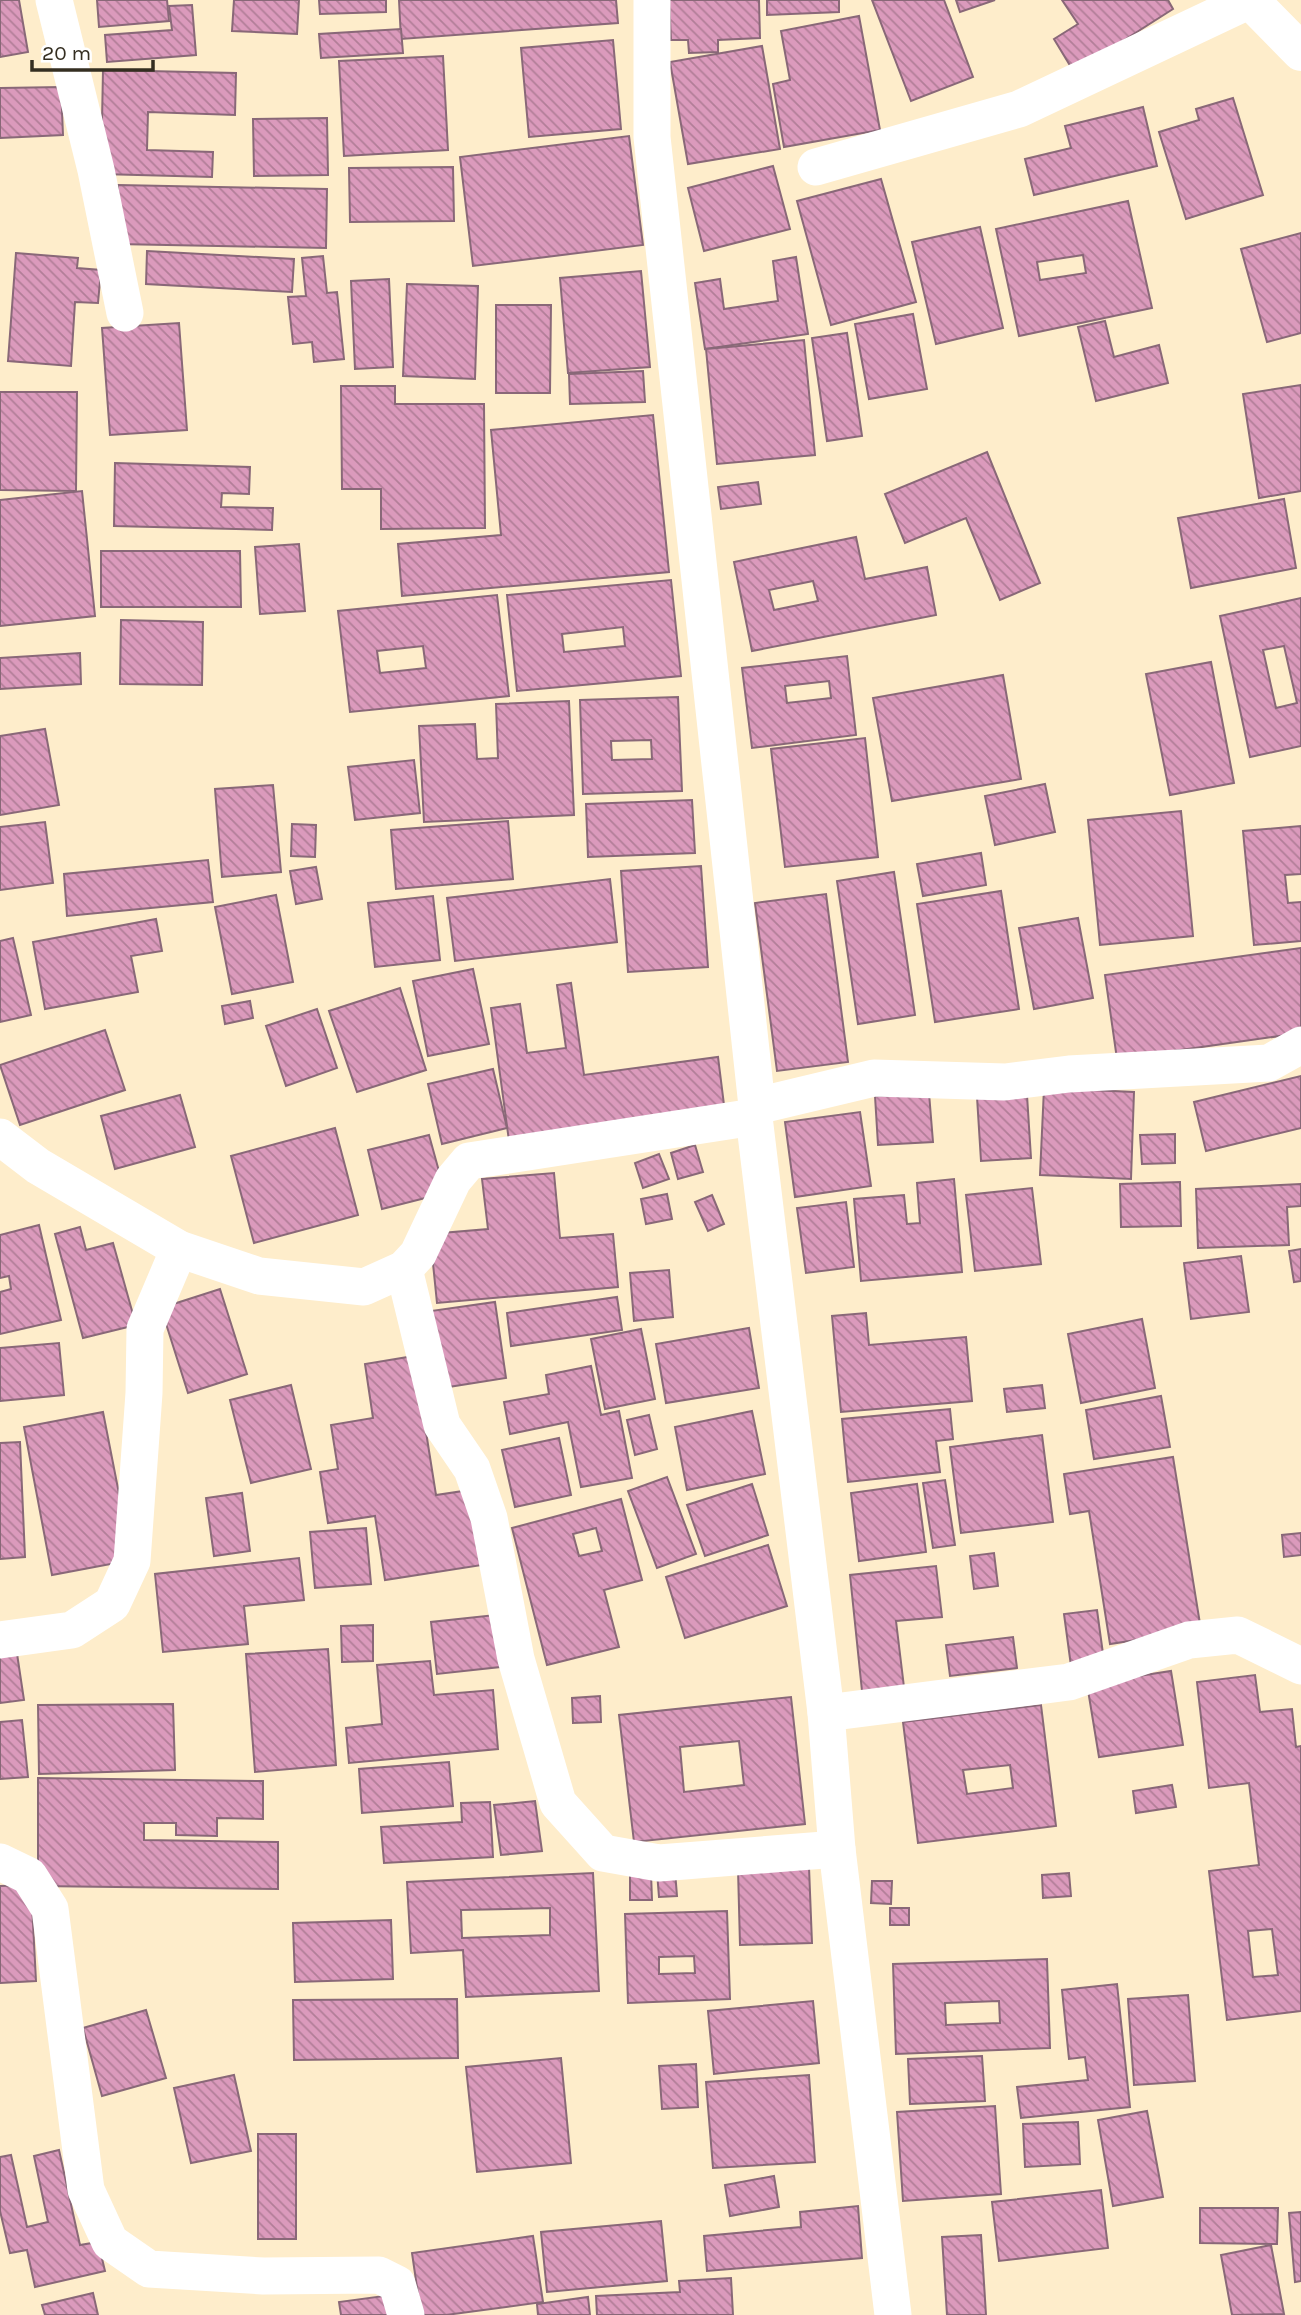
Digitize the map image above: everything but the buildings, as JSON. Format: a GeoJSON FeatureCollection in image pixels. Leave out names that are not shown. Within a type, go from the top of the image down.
{"type":"FeatureCollection","features":[{"type":"Feature","properties":{"kind":"street"},"geometry":{"type":"LineString","coordinates":[[54,0],[96,170],[125,313]]}},
{"type":"Feature","properties":{"kind":"street"},"geometry":{"type":"LineString","coordinates":[[652,0],[652,137],[755,1112],[893,2315]]}},
{"type":"Feature","properties":{"kind":"street"},"geometry":{"type":"LineString","coordinates":[[816,167],[1019,108],[1250,0],[1301,52]]}},
{"type":"Feature","properties":{"kind":"street"},"geometry":{"type":"LineString","coordinates":[[0,1136],[38,1166],[179,1249],[259,1276],[364,1287],[404,1269],[418,1254],[453,1180],[469,1161],[755,1112],[874,1078],[1005,1082],[1069,1074],[1269,1063],[1301,1045]]}},
{"type":"Feature","properties":{"kind":"street"},"geometry":{"type":"LineString","coordinates":[[0,1640],[72,1630],[112,1604],[132,1562],[144,1393],[145,1329],[179,1249]]}},
{"type":"Feature","properties":{"kind":"street"},"geometry":{"type":"LineString","coordinates":[[404,1269],[442,1425],[472,1469],[489,1518],[516,1658],[558,1803],[603,1853],[659,1863],[838,1849]]}},
{"type":"Feature","properties":{"kind":"street"},"geometry":{"type":"LineString","coordinates":[[826,1713],[1069,1682],[1189,1640],[1238,1635],[1301,1666]]}},
{"type":"Feature","properties":{"kind":"street"},"geometry":{"type":"LineString","coordinates":[[0,1862],[29,1876],[50,1909],[86,2190],[110,2242],[149,2269],[263,2276],[379,2275],[397,2284],[405,2315]]}}]}
